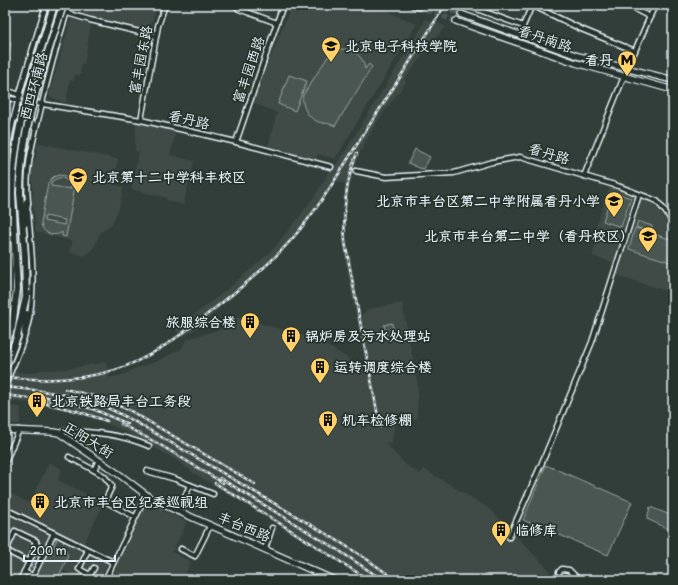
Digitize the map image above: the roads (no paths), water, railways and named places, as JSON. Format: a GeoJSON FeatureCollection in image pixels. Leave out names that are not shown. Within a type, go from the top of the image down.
{"type":"FeatureCollection","features":[{"type":"Feature","properties":{"kind":"highway","name":"西四环南路"},"geometry":{"type":"LineString","coordinates":[[5,346],[12,327],[17,289],[12,193],[13,162],[19,127],[54,5]]}},
{"type":"Feature","properties":{"kind":"highway","name":"西四环南路"},"geometry":{"type":"LineString","coordinates":[[5,369],[17,337],[26,297],[25,256],[20,193],[22,157],[26,132],[39,83],[63,5]]}},
{"type":"Feature","properties":{"kind":"highway"},"geometry":{"type":"LineString","coordinates":[[23,234],[28,202]]}},
{"type":"Feature","properties":{"kind":"highway"},"geometry":{"type":"LineString","coordinates":[[5,212],[14,235]]}},
{"type":"Feature","properties":{"kind":"highway"},"geometry":{"type":"LineString","coordinates":[[25,333],[26,297]]}},
{"type":"Feature","properties":{"kind":"main road","name":"看丹南路"},"geometry":{"type":"LineString","coordinates":[[461,14],[578,56],[673,80]]}},
{"type":"Feature","properties":{"kind":"main road","name":"看丹南路"},"geometry":{"type":"LineString","coordinates":[[456,21],[576,63],[673,90]]}},
{"type":"Feature","properties":{"kind":"main road","name":"正阳大街"},"geometry":{"type":"LineString","coordinates":[[6,431],[19,430],[59,433],[120,474],[146,496]]}},
{"type":"Feature","properties":{"kind":"main road","name":"丰台西路"},"geometry":{"type":"LineString","coordinates":[[146,496],[178,512],[334,580]]}},
{"type":"Feature","properties":{"kind":"street","name":"西四环南路"},"geometry":{"type":"LineString","coordinates":[[5,167],[6,148],[46,5]]}},
{"type":"Feature","properties":{"kind":"street","name":"西四环南路"},"geometry":{"type":"LineString","coordinates":[[5,385],[25,333],[30,313],[33,282],[27,172],[41,103],[69,5]]}},
{"type":"Feature","properties":{"kind":"street","name":"富丰园东路"},"geometry":{"type":"LineString","coordinates":[[140,120],[158,26],[165,5]]}},
{"type":"Feature","properties":{"kind":"street"},"geometry":{"type":"LineString","coordinates":[[235,5],[239,9],[277,24]]}},
{"type":"Feature","properties":{"kind":"street","name":"富丰园西路"},"geometry":{"type":"LineString","coordinates":[[236,142],[284,5]]}},
{"type":"Feature","properties":{"kind":"street"},"geometry":{"type":"LineString","coordinates":[[466,5],[523,26],[532,5],[581,29],[635,51]]}},
{"type":"Feature","properties":{"kind":"street"},"geometry":{"type":"LineString","coordinates":[[627,5],[650,17]]}},
{"type":"Feature","properties":{"kind":"street"},"geometry":{"type":"LineString","coordinates":[[584,176],[627,68],[655,5]]}},
{"type":"Feature","properties":{"kind":"street"},"geometry":{"type":"LineString","coordinates":[[67,13],[156,36]]}},
{"type":"Feature","properties":{"kind":"street"},"geometry":{"type":"LineString","coordinates":[[40,27],[61,33]]}},
{"type":"Feature","properties":{"kind":"street"},"geometry":{"type":"LineString","coordinates":[[5,90],[20,94],[41,103]]}},
{"type":"Feature","properties":{"kind":"street"},"geometry":{"type":"LineString","coordinates":[[5,98],[41,103]]}},
{"type":"Feature","properties":{"kind":"street","name":"看丹路"},"geometry":{"type":"LineString","coordinates":[[41,103],[140,120],[236,142],[330,167]]}},
{"type":"Feature","properties":{"kind":"street"},"geometry":{"type":"LineString","coordinates":[[14,120],[17,116],[26,117],[32,120],[35,129]]}},
{"type":"Feature","properties":{"kind":"street","name":"看丹路"},"geometry":{"type":"LineString","coordinates":[[356,171],[386,177],[454,173],[492,162],[520,157],[584,176],[657,201],[673,223]]}},
{"type":"Feature","properties":{"kind":"street"},"geometry":{"type":"LineString","coordinates":[[509,537],[541,465],[592,342],[639,195]]}},
{"type":"Feature","properties":{"kind":"street"},"geometry":{"type":"LineString","coordinates":[[5,206],[11,271],[11,290],[5,327]]}},
{"type":"Feature","properties":{"kind":"street"},"geometry":{"type":"LineString","coordinates":[[5,463],[19,430]]}},
{"type":"Feature","properties":{"kind":"street"},"geometry":{"type":"LineString","coordinates":[[59,433],[65,431],[108,433],[135,440],[149,446]]}},
{"type":"Feature","properties":{"kind":"street"},"geometry":{"type":"LineString","coordinates":[[69,457],[104,476],[112,486],[105,501],[135,517]]}},
{"type":"Feature","properties":{"kind":"street"},"geometry":{"type":"LineString","coordinates":[[94,470],[99,460]]}},
{"type":"Feature","properties":{"kind":"street"},"geometry":{"type":"LineString","coordinates":[[147,471],[213,494]]}},
{"type":"Feature","properties":{"kind":"street"},"geometry":{"type":"LineString","coordinates":[[178,512],[190,485]]}},
{"type":"Feature","properties":{"kind":"street"},"geometry":{"type":"LineString","coordinates":[[105,580],[146,496]]}},
{"type":"Feature","properties":{"kind":"street"},"geometry":{"type":"LineString","coordinates":[[5,509],[113,562]]}},
{"type":"Feature","properties":{"kind":"street"},"geometry":{"type":"LineString","coordinates":[[181,549],[195,556],[210,526]]}},
{"type":"Feature","properties":{"kind":"street"},"geometry":{"type":"LineString","coordinates":[[265,549],[272,528]]}},
{"type":"Feature","properties":{"kind":"street"},"geometry":{"type":"LineString","coordinates":[[29,562],[6,551],[15,531],[36,541],[35,544],[37,544],[29,562],[23,574],[33,576],[54,533]]}},
{"type":"Feature","properties":{"kind":"street"},"geometry":{"type":"LineString","coordinates":[[88,550],[79,569],[90,575],[94,568]]}},
{"type":"Feature","properties":{"kind":"street"},"geometry":{"type":"LineString","coordinates":[[559,572],[562,569],[569,570],[579,580]]}},
{"type":"Feature","properties":{"kind":"tunnel"},"geometry":{"type":"LineString","coordinates":[[435,5],[461,14]]}},
{"type":"Feature","properties":{"kind":"tunnel"},"geometry":{"type":"LineString","coordinates":[[419,7],[456,21]]}},
{"type":"Feature","properties":{"kind":"railway"},"geometry":{"type":"LineString","coordinates":[[5,377],[60,379],[101,374],[115,370],[151,354],[173,340],[250,280],[282,250],[321,202],[445,5]]}},
{"type":"Feature","properties":{"kind":"railway"},"geometry":{"type":"LineString","coordinates":[[357,153],[347,186],[344,220],[345,242],[380,427]]}},
{"type":"Feature","properties":{"kind":"railway"},"geometry":{"type":"LineString","coordinates":[[5,387],[72,396],[93,402],[120,414],[335,539],[396,580]]}},
{"type":"Feature","properties":{"kind":"railway"},"geometry":{"type":"LineString","coordinates":[[65,389],[98,397],[129,410],[255,484]]}},
{"type":"Feature","properties":{"kind":"railway"},"geometry":{"type":"LineString","coordinates":[[5,395],[49,401]]}},
{"type":"Feature","properties":{"kind":"railway"},"geometry":{"type":"LineString","coordinates":[[43,396],[93,409],[128,424]]}},
{"type":"Feature","properties":{"kind":"railway"},"geometry":{"type":"LineString","coordinates":[[43,403],[77,411],[107,421]]}},
{"type":"Feature","properties":{"kind":"railway"},"geometry":{"type":"LineString","coordinates":[[121,424],[157,443],[223,483]]}},
{"type":"Feature","properties":{"kind":"railway"},"geometry":{"type":"LineString","coordinates":[[220,478],[341,552],[383,580]]}},
{"type":"Feature","properties":{"kind":"railway"},"geometry":{"type":"LineString","coordinates":[[215,483],[369,580]]}},
{"type":"Feature","properties":{"kind":"place","name":"北京电子科技学院"},"geometry":{"type":"Point","coordinates":[331,63]}},
{"type":"Feature","properties":{"kind":"place","name":"看丹"},"geometry":{"type":"Point","coordinates":[627,77]}},
{"type":"Feature","properties":{"kind":"place","name":"北京第十二中学科丰校区"},"geometry":{"type":"Point","coordinates":[78,194]}},
{"type":"Feature","properties":{"kind":"place","name":"北京市丰台区第二中学附属看丹小学"},"geometry":{"type":"Point","coordinates":[614,218]}},
{"type":"Feature","properties":{"kind":"place","name":"北京市丰台第二中学（看丹校区）"},"geometry":{"type":"Point","coordinates":[648,253]}},
{"type":"Feature","properties":{"kind":"place","name":"旅服综合楼"},"geometry":{"type":"Point","coordinates":[250,339]}},
{"type":"Feature","properties":{"kind":"place","name":"锅炉房及污水处理站"},"geometry":{"type":"Point","coordinates":[291,353]}},
{"type":"Feature","properties":{"kind":"place","name":"运转调度综合楼"},"geometry":{"type":"Point","coordinates":[320,384]}},
{"type":"Feature","properties":{"kind":"place","name":"北京铁路局丰台工务段"},"geometry":{"type":"Point","coordinates":[37,418]}},
{"type":"Feature","properties":{"kind":"place","name":"机车检修棚"},"geometry":{"type":"Point","coordinates":[328,437]}},
{"type":"Feature","properties":{"kind":"place","name":"北京市丰台区纪委巡视组"},"geometry":{"type":"Point","coordinates":[40,519]}},
{"type":"Feature","properties":{"kind":"place","name":"临修库"},"geometry":{"type":"Point","coordinates":[501,547]}}]}
